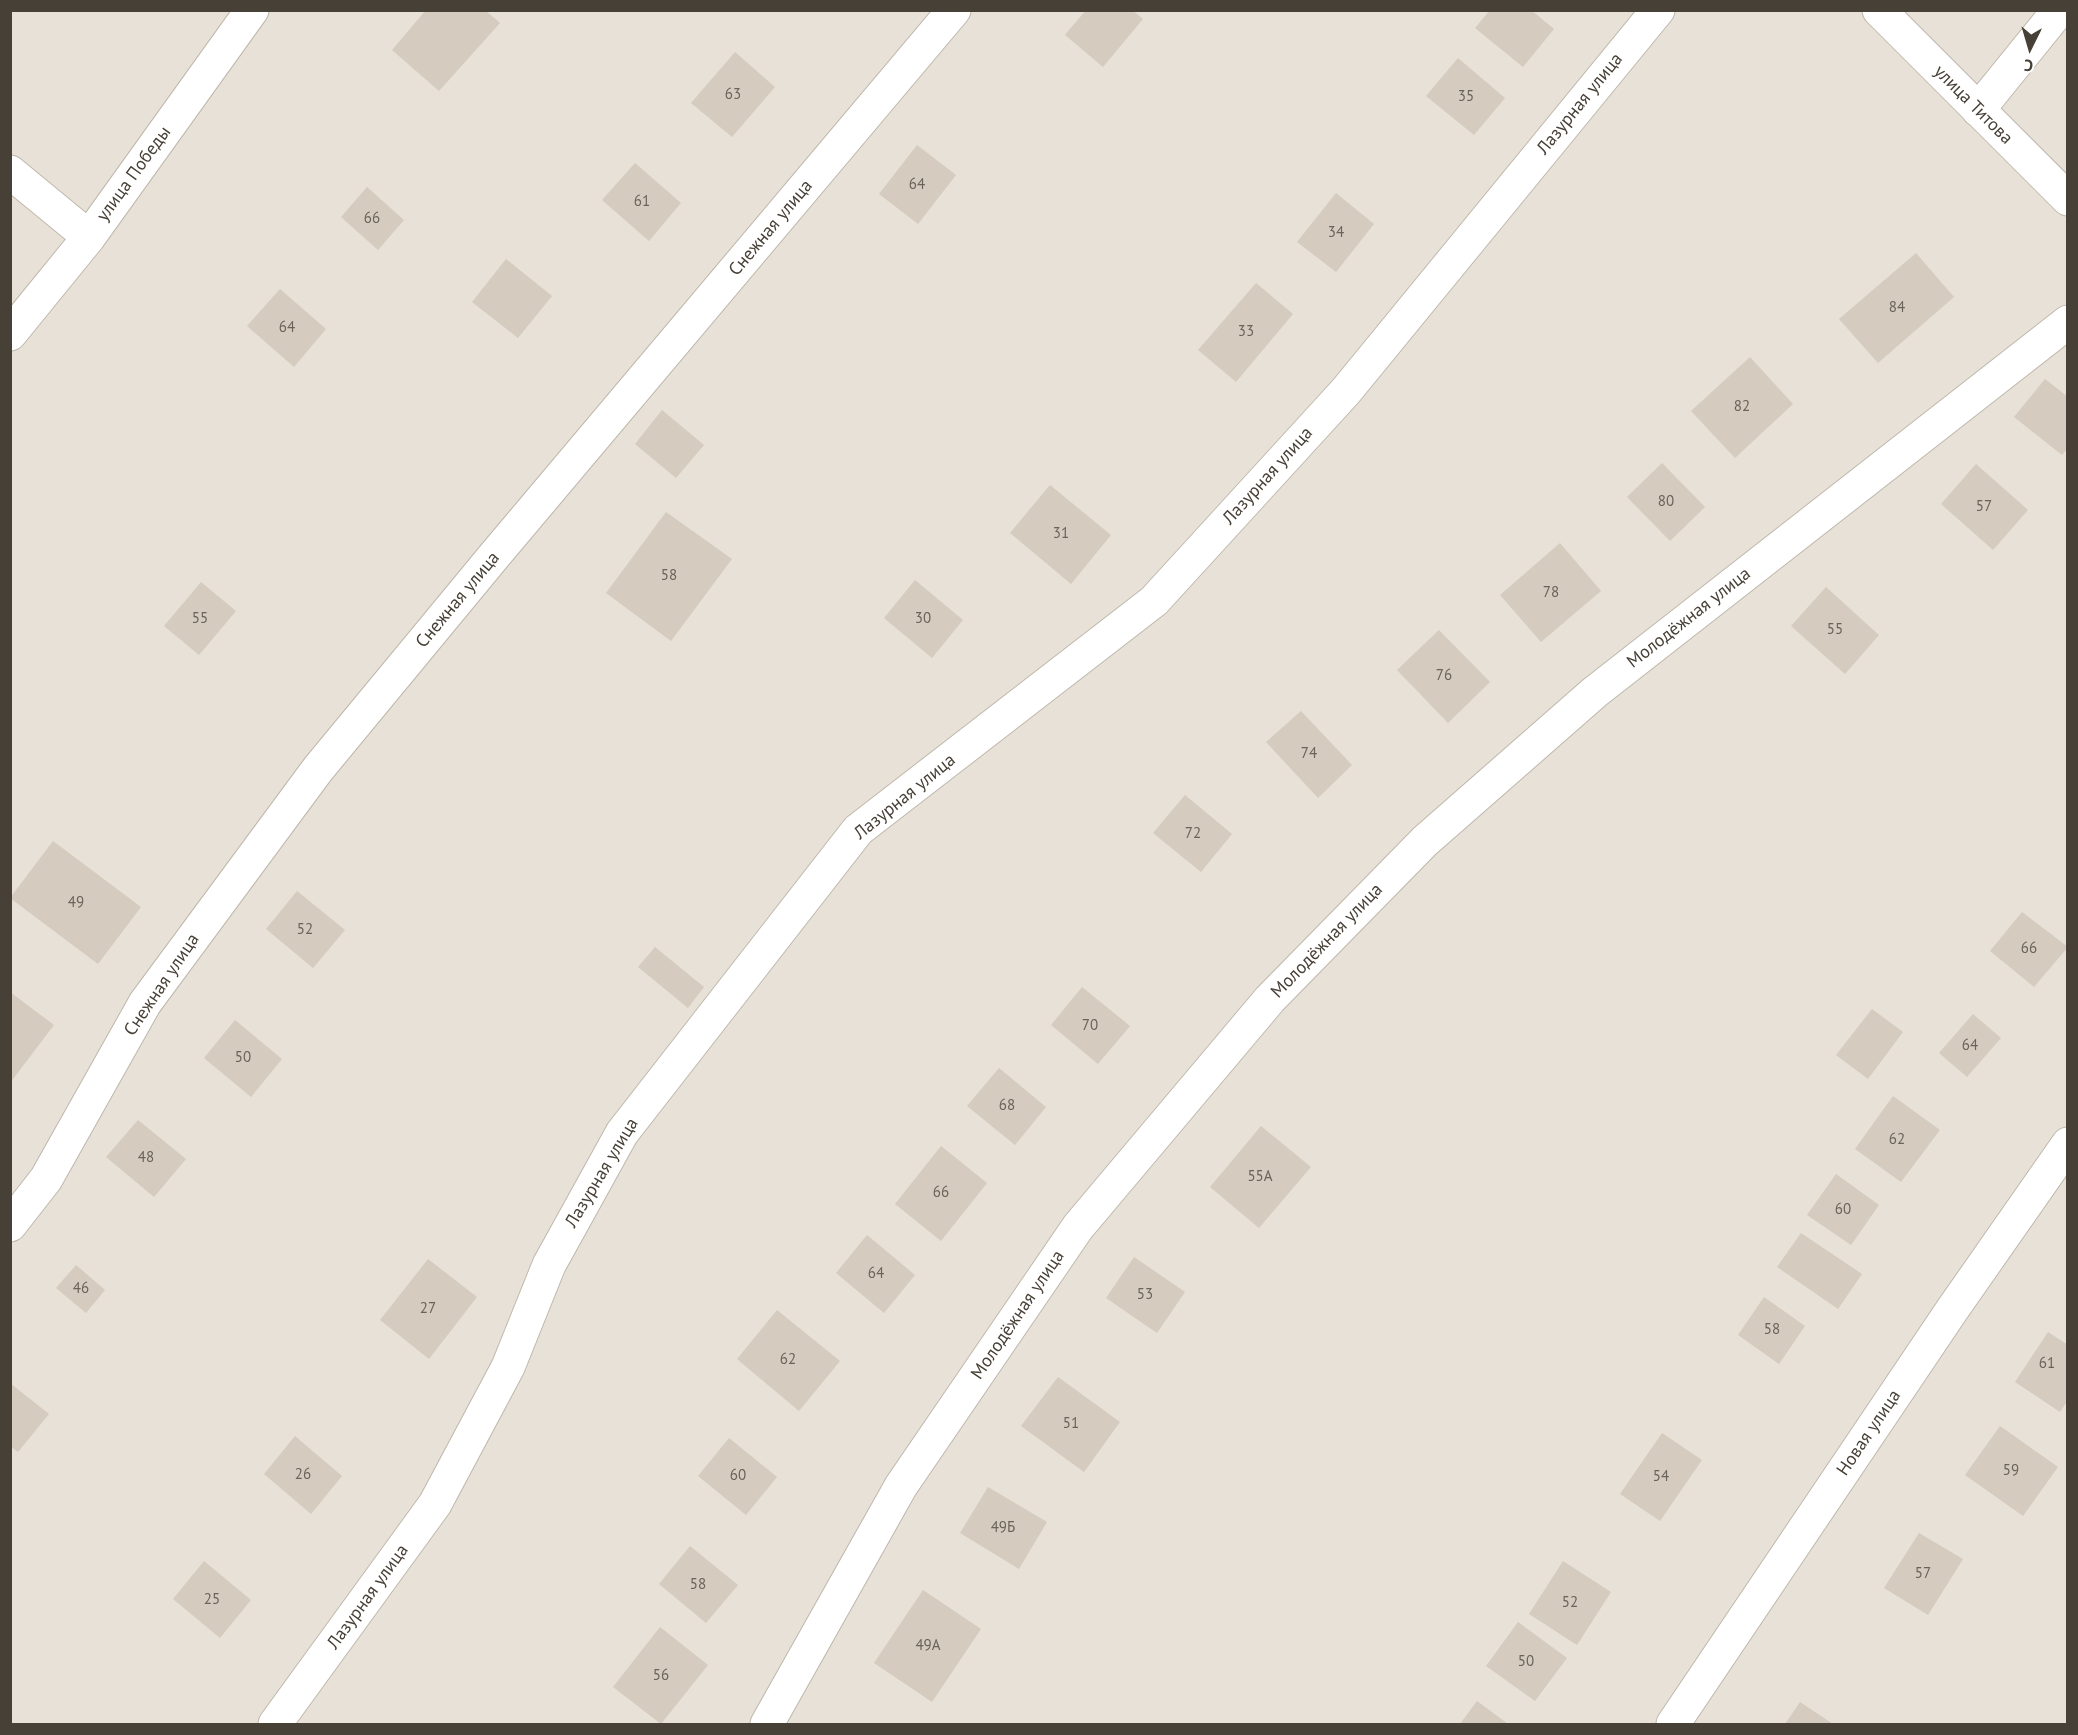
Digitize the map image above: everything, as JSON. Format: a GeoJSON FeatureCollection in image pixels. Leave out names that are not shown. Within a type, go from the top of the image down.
{"type":"FeatureCollection","features":[{"type":"Feature","properties":{"kind":"street","name":"улица Победы"},"geometry":{"type":"LineString","coordinates":[[10,334],[89,237],[252,10]]}},
{"type":"Feature","properties":{"kind":"street","name":"Снежная улица"},"geometry":{"type":"LineString","coordinates":[[10,1225],[46,1179],[146,1003],[318,769],[954,10]]}},
{"type":"Feature","properties":{"kind":"street","name":"Лазурная улица"},"geometry":{"type":"LineString","coordinates":[[275,1725],[435,1504],[508,1367],[549,1265],[622,1133],[858,830],[1154,601],[1346,391],[1658,10]]}},
{"type":"Feature","properties":{"kind":"street","name":"улица Титова"},"geometry":{"type":"LineString","coordinates":[[1879,10],[2067,199]]}},
{"type":"Feature","properties":{"kind":"street"},"geometry":{"type":"LineString","coordinates":[[1978,110],[2059,10]]}},
{"type":"Feature","properties":{"kind":"street"},"geometry":{"type":"LineString","coordinates":[[10,172],[89,237]]}},
{"type":"Feature","properties":{"kind":"street","name":"Молодёжная улица"},"geometry":{"type":"LineString","coordinates":[[767,1725],[901,1486],[1078,1227],[1270,999],[1425,841],[1595,692],[2067,322]]}},
{"type":"Feature","properties":{"kind":"street","name":"Новая улица"},"geometry":{"type":"LineString","coordinates":[[1673,1725],[1952,1310],[2067,1144]]}},
{"type":"Feature","properties":{"kind":"shaded area"},"geometry":{"type":"Polygon","coordinates":[[[11,11],[2067,11],[2067,1724],[11,1724],[11,11]]]}},
{"type":"Feature","properties":{"kind":"building"},"geometry":{"type":"Polygon","coordinates":[[[426,10],[485,10],[500,23],[439,91],[392,50],[426,10]]]}},
{"type":"Feature","properties":{"kind":"building"},"geometry":{"type":"Polygon","coordinates":[[[1086,10],[1132,10],[1143,19],[1103,67],[1065,35],[1086,10]]]}},
{"type":"Feature","properties":{"kind":"building"},"geometry":{"type":"Polygon","coordinates":[[[1490,10],[1531,10],[1554,29],[1523,67],[1475,28],[1490,10]]]}},
{"type":"Feature","properties":{"kind":"building"},"geometry":{"type":"Polygon","coordinates":[[[735,52],[775,87],[732,137],[691,103],[735,52]]]}},
{"type":"Feature","properties":{"kind":"building"},"geometry":{"type":"Polygon","coordinates":[[[1458,58],[1505,98],[1474,135],[1426,96],[1458,58]]]}},
{"type":"Feature","properties":{"kind":"building"},"geometry":{"type":"Polygon","coordinates":[[[917,145],[956,175],[918,224],[879,194],[917,145]]]}},
{"type":"Feature","properties":{"kind":"building"},"geometry":{"type":"Polygon","coordinates":[[[635,163],[681,203],[649,241],[602,200],[635,163]]]}},
{"type":"Feature","properties":{"kind":"building"},"geometry":{"type":"Polygon","coordinates":[[[367,187],[404,220],[378,250],[341,217],[367,187]]]}},
{"type":"Feature","properties":{"kind":"building"},"geometry":{"type":"Polygon","coordinates":[[[1336,193],[1374,224],[1336,272],[1297,242],[1336,193]]]}},
{"type":"Feature","properties":{"kind":"building"},"geometry":{"type":"Polygon","coordinates":[[[1916,253],[1954,297],[1878,363],[1839,319],[1916,253]]]}},
{"type":"Feature","properties":{"kind":"building"},"geometry":{"type":"Polygon","coordinates":[[[506,259],[552,296],[518,338],[472,302],[506,259]]]}},
{"type":"Feature","properties":{"kind":"building"},"geometry":{"type":"Polygon","coordinates":[[[1256,283],[1293,314],[1236,382],[1198,350],[1256,283]]]}},
{"type":"Feature","properties":{"kind":"building"},"geometry":{"type":"Polygon","coordinates":[[[280,289],[326,329],[294,367],[247,326],[280,289]]]}},
{"type":"Feature","properties":{"kind":"building"},"geometry":{"type":"Polygon","coordinates":[[[1750,357],[1793,404],[1735,458],[1691,411],[1750,357]]]}},
{"type":"Feature","properties":{"kind":"building"},"geometry":{"type":"Polygon","coordinates":[[[2045,379],[2068,397],[2068,448],[2062,455],[2014,417],[2045,379]]]}},
{"type":"Feature","properties":{"kind":"building"},"geometry":{"type":"Polygon","coordinates":[[[662,410],[704,445],[676,478],[635,444],[662,410]]]}},
{"type":"Feature","properties":{"kind":"building"},"geometry":{"type":"Polygon","coordinates":[[[1662,463],[1705,507],[1670,541],[1627,497],[1662,463]]]}},
{"type":"Feature","properties":{"kind":"building"},"geometry":{"type":"Polygon","coordinates":[[[1976,464],[2028,510],[1993,550],[1941,504],[1976,464]]]}},
{"type":"Feature","properties":{"kind":"building"},"geometry":{"type":"Polygon","coordinates":[[[1050,485],[1111,535],[1071,584],[1010,533],[1050,485]]]}},
{"type":"Feature","properties":{"kind":"building"},"geometry":{"type":"Polygon","coordinates":[[[666,512],[732,559],[671,641],[606,593],[666,512]]]}},
{"type":"Feature","properties":{"kind":"building"},"geometry":{"type":"Polygon","coordinates":[[[1560,543],[1601,591],[1541,642],[1500,595],[1560,543]]]}},
{"type":"Feature","properties":{"kind":"building"},"geometry":{"type":"Polygon","coordinates":[[[915,580],[963,620],[932,658],[884,618],[915,580]]]}},
{"type":"Feature","properties":{"kind":"building"},"geometry":{"type":"Polygon","coordinates":[[[201,582],[236,611],[199,655],[164,626],[201,582]]]}},
{"type":"Feature","properties":{"kind":"building"},"geometry":{"type":"Polygon","coordinates":[[[1826,587],[1879,635],[1845,674],[1791,626],[1826,587]]]}},
{"type":"Feature","properties":{"kind":"building"},"geometry":{"type":"Polygon","coordinates":[[[1439,630],[1490,682],[1448,723],[1397,670],[1439,630]]]}},
{"type":"Feature","properties":{"kind":"building"},"geometry":{"type":"Polygon","coordinates":[[[1301,711],[1352,765],[1318,798],[1266,742],[1301,711]]]}},
{"type":"Feature","properties":{"kind":"building"},"geometry":{"type":"Polygon","coordinates":[[[1185,795],[1232,834],[1201,872],[1153,833],[1185,795]]]}},
{"type":"Feature","properties":{"kind":"building"},"geometry":{"type":"Polygon","coordinates":[[[53,841],[141,907],[98,964],[10,898],[53,841]]]}},
{"type":"Feature","properties":{"kind":"building"},"geometry":{"type":"Polygon","coordinates":[[[297,891],[345,930],[313,968],[266,929],[297,891]]]}},
{"type":"Feature","properties":{"kind":"building"},"geometry":{"type":"Polygon","coordinates":[[[2022,912],[2068,947],[2034,987],[1990,951],[2022,912]]]}},
{"type":"Feature","properties":{"kind":"building"},"geometry":{"type":"Polygon","coordinates":[[[655,947],[704,987],[688,1008],[638,967],[655,947]]]}},
{"type":"Feature","properties":{"kind":"building"},"geometry":{"type":"Polygon","coordinates":[[[1082,987],[1130,1026],[1098,1064],[1051,1025],[1082,987]]]}},
{"type":"Feature","properties":{"kind":"building"},"geometry":{"type":"Polygon","coordinates":[[[10,992],[54,1025],[10,1083],[10,992]]]}},
{"type":"Feature","properties":{"kind":"building"},"geometry":{"type":"Polygon","coordinates":[[[1872,1009],[1903,1032],[1868,1079],[1836,1055],[1872,1009]]]}},
{"type":"Feature","properties":{"kind":"building"},"geometry":{"type":"Polygon","coordinates":[[[1973,1014],[2001,1038],[1967,1077],[1939,1053],[1973,1014]]]}},
{"type":"Feature","properties":{"kind":"building"},"geometry":{"type":"Polygon","coordinates":[[[235,1020],[282,1059],[251,1097],[204,1058],[235,1020]]]}},
{"type":"Feature","properties":{"kind":"building"},"geometry":{"type":"Polygon","coordinates":[[[999,1068],[1046,1107],[1015,1145],[967,1106],[999,1068]]]}},
{"type":"Feature","properties":{"kind":"building"},"geometry":{"type":"Polygon","coordinates":[[[1893,1096],[1940,1130],[1901,1182],[1855,1149],[1893,1096]]]}},
{"type":"Feature","properties":{"kind":"building"},"geometry":{"type":"Polygon","coordinates":[[[138,1120],[186,1159],[154,1197],[106,1157],[138,1120]]]}},
{"type":"Feature","properties":{"kind":"building"},"geometry":{"type":"Polygon","coordinates":[[[1261,1126],[1311,1167],[1259,1228],[1210,1187],[1261,1126]]]}},
{"type":"Feature","properties":{"kind":"building"},"geometry":{"type":"Polygon","coordinates":[[[941,1146],[987,1183],[941,1241],[895,1204],[941,1146]]]}},
{"type":"Feature","properties":{"kind":"building"},"geometry":{"type":"Polygon","coordinates":[[[1836,1174],[1879,1205],[1851,1245],[1807,1215],[1836,1174]]]}},
{"type":"Feature","properties":{"kind":"building"},"geometry":{"type":"Polygon","coordinates":[[[1801,1233],[1862,1274],[1838,1309],[1777,1267],[1801,1233]]]}},
{"type":"Feature","properties":{"kind":"building"},"geometry":{"type":"Polygon","coordinates":[[[867,1235],[915,1275],[884,1313],[836,1273],[867,1235]]]}},
{"type":"Feature","properties":{"kind":"building"},"geometry":{"type":"Polygon","coordinates":[[[1134,1257],[1185,1292],[1157,1333],[1106,1298],[1134,1257]]]}},
{"type":"Feature","properties":{"kind":"building"},"geometry":{"type":"Polygon","coordinates":[[[428,1259],[477,1297],[429,1359],[380,1320],[428,1259]]]}},
{"type":"Feature","properties":{"kind":"building"},"geometry":{"type":"Polygon","coordinates":[[[76,1265],[105,1290],[86,1313],[56,1288],[76,1265]]]}},
{"type":"Feature","properties":{"kind":"building"},"geometry":{"type":"Polygon","coordinates":[[[1764,1297],[1805,1326],[1779,1364],[1738,1335],[1764,1297]]]}},
{"type":"Feature","properties":{"kind":"building"},"geometry":{"type":"Polygon","coordinates":[[[777,1310],[840,1361],[799,1411],[737,1359],[777,1310]]]}},
{"type":"Feature","properties":{"kind":"building"},"geometry":{"type":"Polygon","coordinates":[[[2048,1332],[2068,1345],[2068,1400],[2060,1412],[2015,1382],[2048,1332]]]}},
{"type":"Feature","properties":{"kind":"building"},"geometry":{"type":"Polygon","coordinates":[[[1058,1377],[1120,1422],[1084,1472],[1021,1426],[1058,1377]]]}},
{"type":"Feature","properties":{"kind":"building"},"geometry":{"type":"Polygon","coordinates":[[[10,1383],[49,1414],[18,1452],[10,1446],[10,1383]]]}},
{"type":"Feature","properties":{"kind":"building"},"geometry":{"type":"Polygon","coordinates":[[[2000,1426],[2058,1467],[2023,1516],[1965,1475],[2000,1426]]]}},
{"type":"Feature","properties":{"kind":"building"},"geometry":{"type":"Polygon","coordinates":[[[1662,1433],[1702,1460],[1660,1521],[1620,1494],[1662,1433]]]}},
{"type":"Feature","properties":{"kind":"building"},"geometry":{"type":"Polygon","coordinates":[[[295,1436],[342,1476],[311,1514],[264,1474],[295,1436]]]}},
{"type":"Feature","properties":{"kind":"building"},"geometry":{"type":"Polygon","coordinates":[[[729,1438],[777,1477],[746,1515],[698,1476],[729,1438]]]}},
{"type":"Feature","properties":{"kind":"building"},"geometry":{"type":"Polygon","coordinates":[[[988,1487],[1047,1522],[1019,1569],[960,1533],[988,1487]]]}},
{"type":"Feature","properties":{"kind":"building"},"geometry":{"type":"Polygon","coordinates":[[[1919,1533],[1963,1559],[1928,1615],[1884,1588],[1919,1533]]]}},
{"type":"Feature","properties":{"kind":"building"},"geometry":{"type":"Polygon","coordinates":[[[690,1546],[738,1585],[706,1623],[659,1584],[690,1546]]]}},
{"type":"Feature","properties":{"kind":"building"},"geometry":{"type":"Polygon","coordinates":[[[204,1561],[251,1600],[220,1638],[173,1599],[204,1561]]]}},
{"type":"Feature","properties":{"kind":"building"},"geometry":{"type":"Polygon","coordinates":[[[1563,1561],[1611,1592],[1577,1645],[1529,1614],[1563,1561]]]}},
{"type":"Feature","properties":{"kind":"building"},"geometry":{"type":"Polygon","coordinates":[[[923,1590],[981,1629],[932,1702],[874,1663],[923,1590]]]}},
{"type":"Feature","properties":{"kind":"building"},"geometry":{"type":"Polygon","coordinates":[[[1518,1622],[1567,1658],[1535,1701],[1486,1666],[1518,1622]]]}},
{"type":"Feature","properties":{"kind":"building"},"geometry":{"type":"Polygon","coordinates":[[[660,1627],[708,1665],[661,1724],[613,1687],[660,1627]]]}},
{"type":"Feature","properties":{"kind":"building"},"geometry":{"type":"Polygon","coordinates":[[[1477,1701],[1508,1724],[1460,1724],[1477,1701]]]}},
{"type":"Feature","properties":{"kind":"building"},"geometry":{"type":"Polygon","coordinates":[[[1800,1702],[1833,1724],[1785,1724],[1800,1702]]]}}]}
